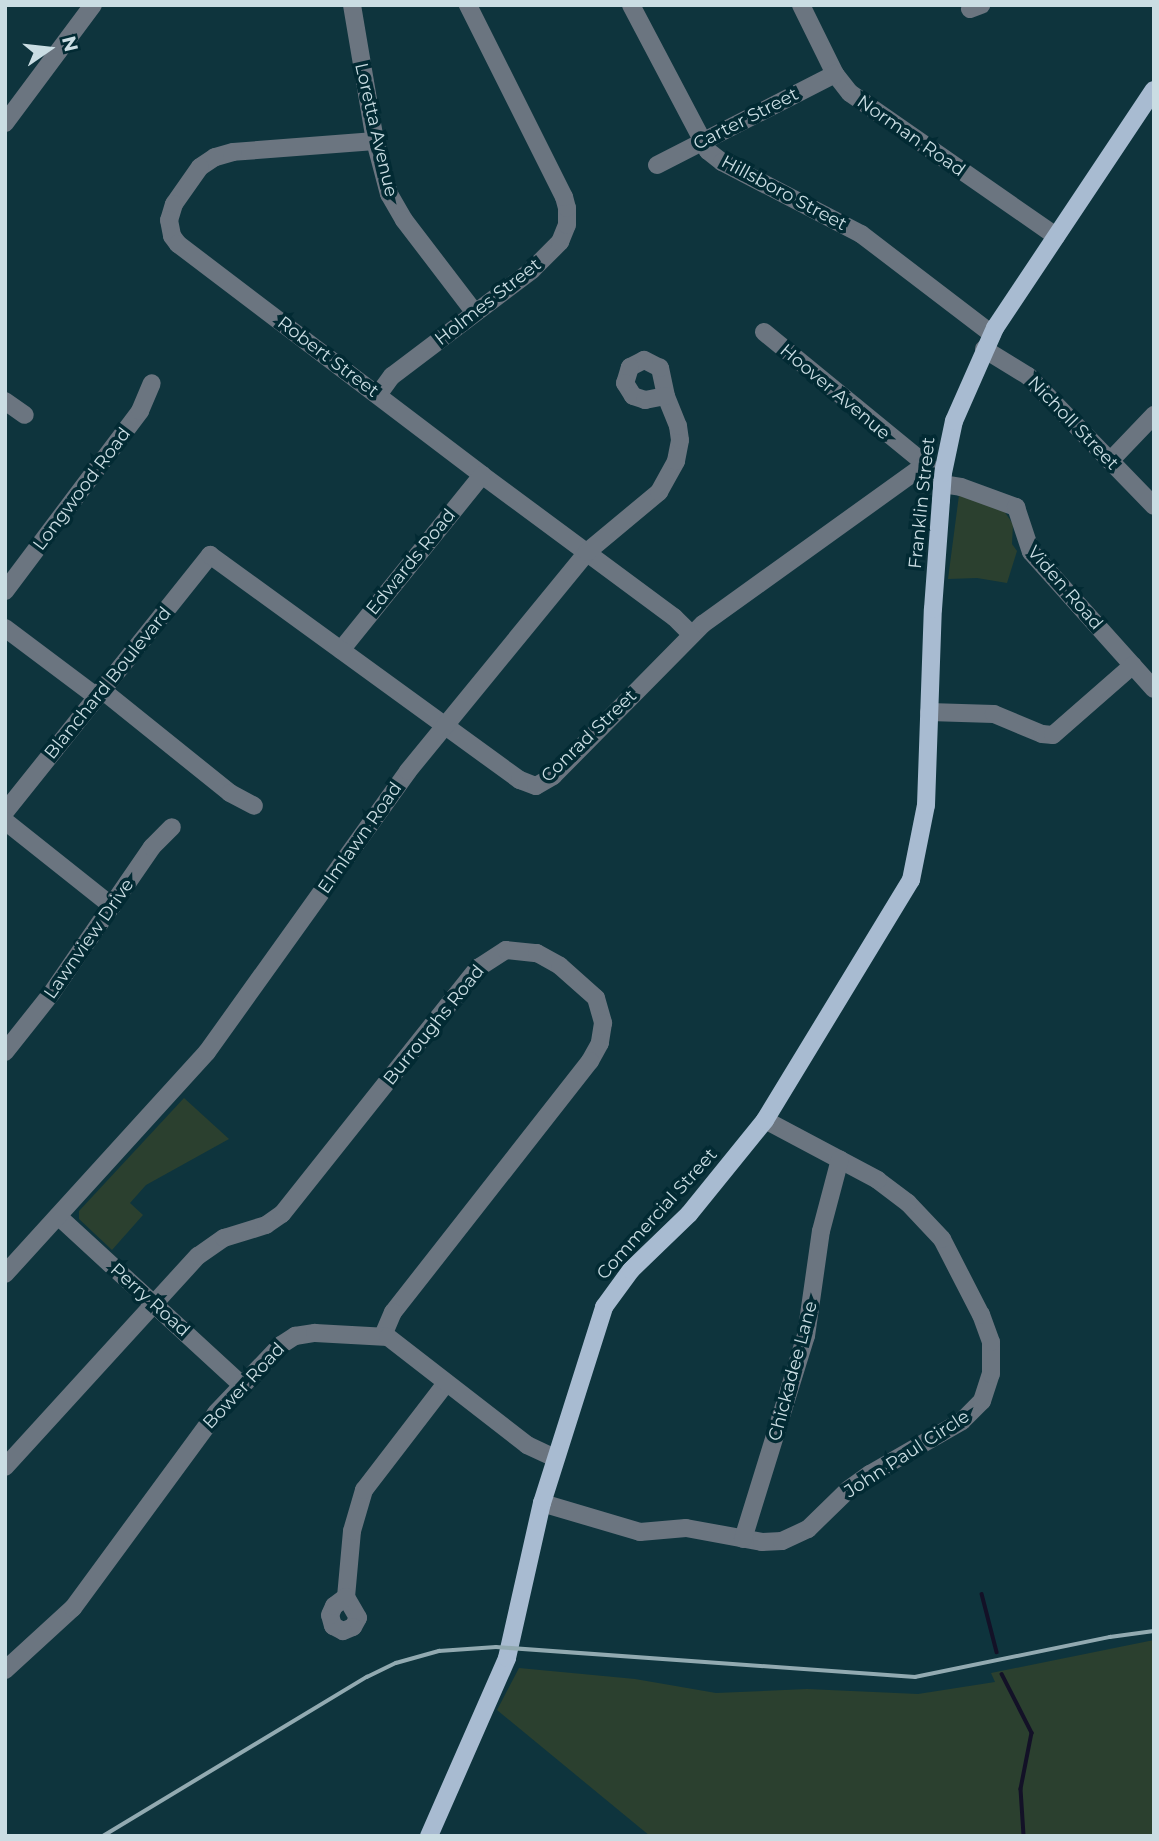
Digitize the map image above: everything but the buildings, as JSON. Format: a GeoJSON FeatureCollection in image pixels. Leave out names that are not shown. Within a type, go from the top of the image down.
{"type":"FeatureCollection","features":[{"type":"Feature","properties":{"kind":"main road","name":"Franklin Street"},"geometry":{"type":"LineString","coordinates":[[928,768],[942,478],[954,421],[988,342],[1154,90]]}},
{"type":"Feature","properties":{"kind":"main road","name":"Commercial Street"},"geometry":{"type":"LineString","coordinates":[[429,1836],[507,1658],[542,1503],[596,1325],[609,1299],[631,1270],[689,1214],[765,1119],[908,888],[921,839],[928,768]]}},
{"type":"Feature","properties":{"kind":"street"},"geometry":{"type":"LineString","coordinates":[[5,123],[93,5]]}},
{"type":"Feature","properties":{"kind":"street","name":"Loretta Avenue"},"geometry":{"type":"LineString","coordinates":[[352,5],[375,141],[396,208],[475,313]]}},
{"type":"Feature","properties":{"kind":"street","name":"Holmes Street"},"geometry":{"type":"LineString","coordinates":[[377,395],[392,376],[548,255],[563,236],[568,214],[564,197],[468,5]]}},
{"type":"Feature","properties":{"kind":"street","name":"Hillsboro Street"},"geometry":{"type":"LineString","coordinates":[[631,5],[701,142],[722,162],[861,234],[988,342]]}},
{"type":"Feature","properties":{"kind":"street","name":"Norman Road"},"geometry":{"type":"LineString","coordinates":[[801,5],[835,74],[857,99],[1056,236]]}},
{"type":"Feature","properties":{"kind":"street","name":"Carter Street"},"geometry":{"type":"LineString","coordinates":[[657,165],[835,74]]}},
{"type":"Feature","properties":{"kind":"street","name":"Robert Street"},"geometry":{"type":"LineString","coordinates":[[375,141],[233,152],[215,156],[196,172],[174,204],[169,220],[170,231],[178,244],[587,552],[691,634]]}},
{"type":"Feature","properties":{"kind":"street","name":"Hoover Avenue"},"geometry":{"type":"LineString","coordinates":[[764,332],[942,478]]}},
{"type":"Feature","properties":{"kind":"street","name":"Nicholl Street"},"geometry":{"type":"LineString","coordinates":[[988,342],[1028,376],[1154,506]]}},
{"type":"Feature","properties":{"kind":"street","name":"Longwood Road"},"geometry":{"type":"LineString","coordinates":[[5,591],[140,411],[152,383]]}},
{"type":"Feature","properties":{"kind":"street","name":"Elmlawn Road"},"geometry":{"type":"LineString","coordinates":[[5,1274],[220,1036],[408,771],[587,552],[653,498],[672,474],[678,454],[679,433],[666,396]]}},
{"type":"Feature","properties":{"kind":"street"},"geometry":{"type":"LineString","coordinates":[[5,401],[25,415]]}},
{"type":"Feature","properties":{"kind":"street"},"geometry":{"type":"LineString","coordinates":[[1110,461],[1154,415]]}},
{"type":"Feature","properties":{"kind":"street","name":"Conrad Street"},"geometry":{"type":"LineString","coordinates":[[210,555],[525,783],[540,785],[552,776],[691,634],[924,465]]}},
{"type":"Feature","properties":{"kind":"street","name":"Edwards Road"},"geometry":{"type":"LineString","coordinates":[[341,650],[482,475]]}},
{"type":"Feature","properties":{"kind":"street","name":"Viden Road"},"geometry":{"type":"LineString","coordinates":[[942,478],[1016,507],[1021,515],[1024,537],[1031,552],[1154,689]]}},
{"type":"Feature","properties":{"kind":"street","name":"Blanchard Boulevard"},"geometry":{"type":"LineString","coordinates":[[5,812],[210,555]]}},
{"type":"Feature","properties":{"kind":"street"},"geometry":{"type":"LineString","coordinates":[[5,628],[99,694],[230,793],[254,806]]}},
{"type":"Feature","properties":{"kind":"street"},"geometry":{"type":"LineString","coordinates":[[929,712],[994,714],[1053,736],[1133,665]]}},
{"type":"Feature","properties":{"kind":"street"},"geometry":{"type":"LineString","coordinates":[[5,821],[111,906]]}},
{"type":"Feature","properties":{"kind":"street","name":"Lawnview Drive"},"geometry":{"type":"LineString","coordinates":[[5,1052],[51,994],[152,847],[172,827]]}},
{"type":"Feature","properties":{"kind":"street","name":"Burroughs Road"},"geometry":{"type":"LineString","coordinates":[[5,1467],[154,1304],[211,1246],[231,1235],[266,1225],[282,1214],[483,963],[506,950],[537,953],[560,966],[596,999],[603,1023],[600,1043],[590,1061],[393,1312],[383,1335]]}},
{"type":"Feature","properties":{"kind":"street","name":"John Paul Circle"},"geometry":{"type":"LineString","coordinates":[[542,1503],[640,1532],[692,1529],[776,1542],[803,1532],[863,1479],[968,1417],[982,1401],[990,1381],[992,1350],[985,1324],[942,1239],[894,1192],[840,1159],[765,1119]]}},
{"type":"Feature","properties":{"kind":"street","name":"Chickadee Lane"},"geometry":{"type":"LineString","coordinates":[[743,1539],[808,1327],[821,1231],[840,1159]]}},
{"type":"Feature","properties":{"kind":"street","name":"Perry Road"},"geometry":{"type":"LineString","coordinates":[[58,1216],[242,1385]]}},
{"type":"Feature","properties":{"kind":"street","name":"Bower Road"},"geometry":{"type":"LineString","coordinates":[[5,1670],[73,1608],[211,1419],[281,1345],[295,1336],[315,1333],[383,1335]]}},
{"type":"Feature","properties":{"kind":"street"},"geometry":{"type":"LineString","coordinates":[[383,1335],[533,1448],[555,1458]]}},
{"type":"Feature","properties":{"kind":"street"},"geometry":{"type":"LineString","coordinates":[[346,1597],[354,1522],[364,1490],[446,1382]]}},
{"type":"Feature","properties":{"kind":"green space"},"geometry":{"type":"Polygon","coordinates":[[[959,495],[1004,511],[1013,524],[1012,544],[1017,551],[1007,583],[977,578],[948,579],[959,495]]]}},
{"type":"Feature","properties":{"kind":"green space"},"geometry":{"type":"Polygon","coordinates":[[[184,1098],[229,1139],[146,1185],[130,1203],[143,1215],[112,1250],[79,1219],[79,1211],[184,1098]]]}},
{"type":"Feature","properties":{"kind":"green space"},"geometry":{"type":"Polygon","coordinates":[[[1154,1640],[1154,1836],[650,1836],[497,1710],[519,1668],[635,1679],[716,1693],[807,1689],[918,1694],[995,1682],[991,1673],[1154,1640]]]}},
{"type":"Feature","properties":{"kind":"waterway"},"geometry":{"type":"LineString","coordinates":[[982,1594],[997,1652]]}},
{"type":"Feature","properties":{"kind":"waterway"},"geometry":{"type":"LineString","coordinates":[[1002,1674],[1032,1733],[1021,1789],[1024,1836]]}},
{"type":"Feature","properties":{"kind":"railway"},"geometry":{"type":"LineString","coordinates":[[103,1836],[367,1677],[396,1663],[439,1651],[496,1647],[915,1677],[1110,1637],[1154,1631]]}}]}
